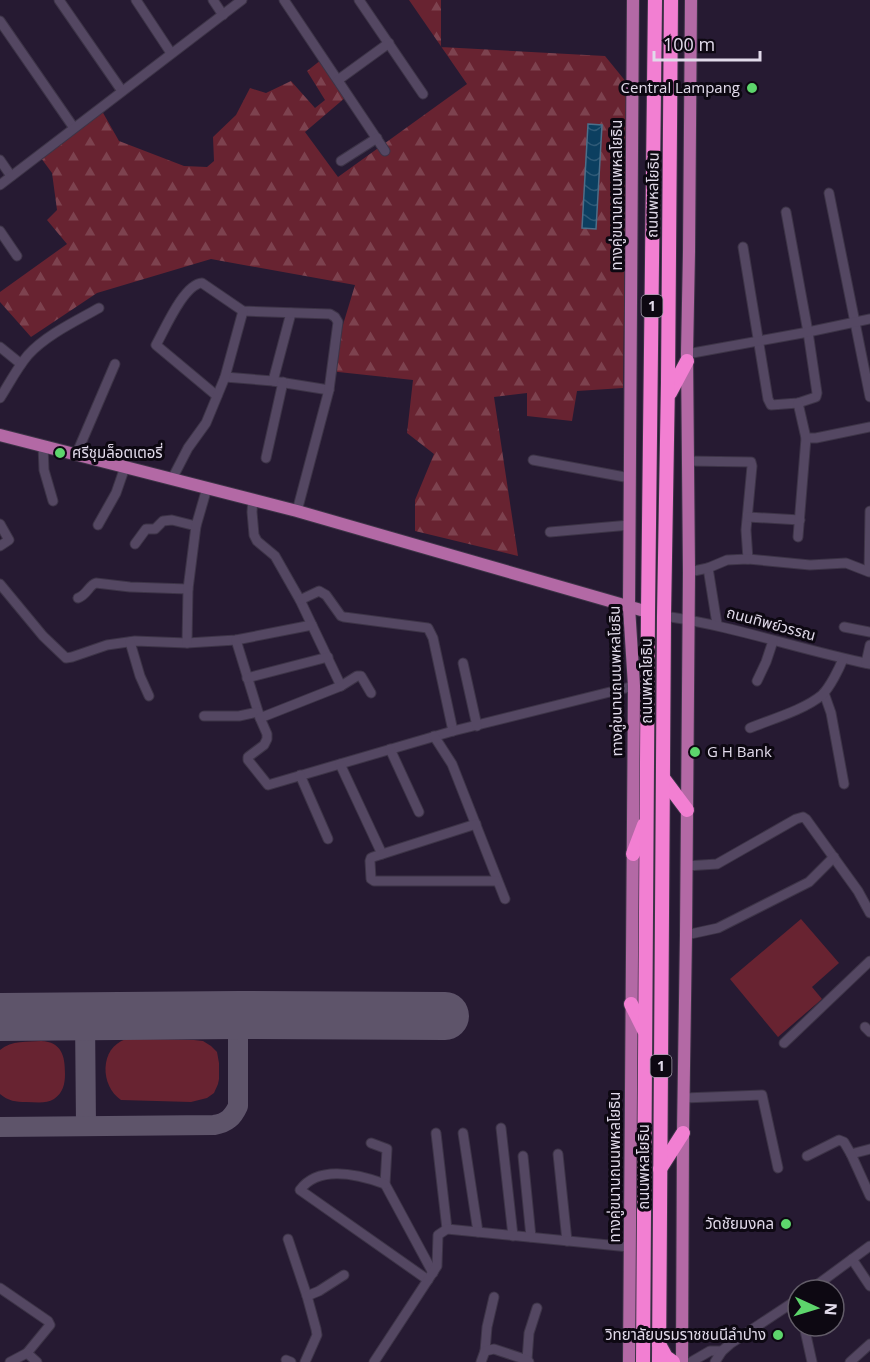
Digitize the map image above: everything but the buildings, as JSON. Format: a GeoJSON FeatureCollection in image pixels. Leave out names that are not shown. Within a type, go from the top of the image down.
{"type":"FeatureCollection","features":[{"type":"Feature","properties":{"kind":"highway","name":"ถนนพหลโยธิน"},"geometry":{"type":"LineString","coordinates":[[643,1362],[655,0]]}},
{"type":"Feature","properties":{"kind":"highway","name":"ถนนพหลโยธิน"},"geometry":{"type":"LineString","coordinates":[[659,1362],[671,0]]}},
{"type":"Feature","properties":{"kind":"highway"},"geometry":{"type":"LineString","coordinates":[[668,397],[687,357]]}},
{"type":"Feature","properties":{"kind":"highway"},"geometry":{"type":"LineString","coordinates":[[648,612],[664,616]]}},
{"type":"Feature","properties":{"kind":"highway"},"geometry":{"type":"LineString","coordinates":[[663,778],[687,810]]}},
{"type":"Feature","properties":{"kind":"highway"},"geometry":{"type":"LineString","coordinates":[[633,854],[647,816]]}},
{"type":"Feature","properties":{"kind":"highway"},"geometry":{"type":"LineString","coordinates":[[632,1004],[646,1034]]}},
{"type":"Feature","properties":{"kind":"highway"},"geometry":{"type":"LineString","coordinates":[[660,1169],[682,1133]]}},
{"type":"Feature","properties":{"kind":"highway"},"geometry":{"type":"LineString","coordinates":[[659,1344],[666,1357],[673,1362]]}},
{"type":"Feature","properties":{"kind":"main road","name":"ทางคู่ขนานถนนพหลโยธิน"},"geometry":{"type":"LineString","coordinates":[[629,1362],[634,687],[629,607],[633,0]]}},
{"type":"Feature","properties":{"kind":"main road","name":"1"},"geometry":{"type":"LineString","coordinates":[[682,1362],[691,0]]}},
{"type":"Feature","properties":{"kind":"main road"},"geometry":{"type":"LineString","coordinates":[[0,435],[297,511],[648,612]]}},
{"type":"Feature","properties":{"kind":"street"},"geometry":{"type":"LineString","coordinates":[[59,0],[122,91]]}},
{"type":"Feature","properties":{"kind":"street"},"geometry":{"type":"LineString","coordinates":[[136,0],[171,53]]}},
{"type":"Feature","properties":{"kind":"street"},"geometry":{"type":"LineString","coordinates":[[213,0],[222,15]]}},
{"type":"Feature","properties":{"kind":"street"},"geometry":{"type":"LineString","coordinates":[[0,184],[242,0]]}},
{"type":"Feature","properties":{"kind":"street"},"geometry":{"type":"LineString","coordinates":[[284,0],[385,151]]}},
{"type":"Feature","properties":{"kind":"street"},"geometry":{"type":"LineString","coordinates":[[359,0],[423,94]]}},
{"type":"Feature","properties":{"kind":"street"},"geometry":{"type":"LineString","coordinates":[[0,21],[74,128]]}},
{"type":"Feature","properties":{"kind":"street"},"geometry":{"type":"LineString","coordinates":[[338,80],[389,43]]}},
{"type":"Feature","properties":{"kind":"street"},"geometry":{"type":"LineString","coordinates":[[341,161],[377,138]]}},
{"type":"Feature","properties":{"kind":"street"},"geometry":{"type":"LineString","coordinates":[[0,160],[11,176]]}},
{"type":"Feature","properties":{"kind":"street"},"geometry":{"type":"LineString","coordinates":[[829,193],[870,397]]}},
{"type":"Feature","properties":{"kind":"street"},"geometry":{"type":"LineString","coordinates":[[743,247],[768,399],[771,405],[816,397],[808,332],[786,212]]}},
{"type":"Feature","properties":{"kind":"street"},"geometry":{"type":"LineString","coordinates":[[0,231],[17,256]]}},
{"type":"Feature","properties":{"kind":"street"},"geometry":{"type":"LineString","coordinates":[[217,396],[156,345],[180,303],[196,283],[202,283],[243,311],[335,316],[338,322],[329,390],[297,511]]}},
{"type":"Feature","properties":{"kind":"street"},"geometry":{"type":"LineString","coordinates":[[0,398],[3,385],[29,353],[99,308]]}},
{"type":"Feature","properties":{"kind":"street"},"geometry":{"type":"LineString","coordinates":[[172,479],[188,448],[206,423],[225,377],[243,311]]}},
{"type":"Feature","properties":{"kind":"street"},"geometry":{"type":"LineString","coordinates":[[273,381],[291,313]]}},
{"type":"Feature","properties":{"kind":"street"},"geometry":{"type":"LineString","coordinates":[[687,357],[870,319]]}},
{"type":"Feature","properties":{"kind":"street"},"geometry":{"type":"LineString","coordinates":[[0,348],[21,364]]}},
{"type":"Feature","properties":{"kind":"street"},"geometry":{"type":"LineString","coordinates":[[76,455],[115,364]]}},
{"type":"Feature","properties":{"kind":"street"},"geometry":{"type":"LineString","coordinates":[[225,377],[283,382],[329,390]]}},
{"type":"Feature","properties":{"kind":"street"},"geometry":{"type":"LineString","coordinates":[[266,458],[283,382]]}},
{"type":"Feature","properties":{"kind":"street"},"geometry":{"type":"LineString","coordinates":[[798,402],[807,438],[798,537]]}},
{"type":"Feature","properties":{"kind":"street"},"geometry":{"type":"LineString","coordinates":[[807,438],[870,427]]}},
{"type":"Feature","properties":{"kind":"street"},"geometry":{"type":"LineString","coordinates":[[43,446],[44,470],[53,501]]}},
{"type":"Feature","properties":{"kind":"street"},"geometry":{"type":"LineString","coordinates":[[533,460],[630,478]]}},
{"type":"Feature","properties":{"kind":"street"},"geometry":{"type":"LineString","coordinates":[[688,461],[751,462],[746,530],[748,559]]}},
{"type":"Feature","properties":{"kind":"street"},"geometry":{"type":"LineString","coordinates":[[98,525],[116,493],[125,467]]}},
{"type":"Feature","properties":{"kind":"street"},"geometry":{"type":"LineString","coordinates":[[188,643],[188,589],[196,526],[207,488]]}},
{"type":"Feature","properties":{"kind":"street"},"geometry":{"type":"LineString","coordinates":[[253,500],[254,535],[257,541],[275,556],[300,600],[341,686]]}},
{"type":"Feature","properties":{"kind":"street"},"geometry":{"type":"LineString","coordinates":[[689,572],[708,568],[727,560],[748,559],[810,565],[846,563],[870,574],[870,511]]}},
{"type":"Feature","properties":{"kind":"street"},"geometry":{"type":"LineString","coordinates":[[748,517],[800,520]]}},
{"type":"Feature","properties":{"kind":"street"},"geometry":{"type":"LineString","coordinates":[[135,544],[146,529],[155,529],[163,520],[196,526]]}},
{"type":"Feature","properties":{"kind":"street"},"geometry":{"type":"LineString","coordinates":[[0,524],[9,540],[0,546]]}},
{"type":"Feature","properties":{"kind":"street"},"geometry":{"type":"LineString","coordinates":[[550,532],[630,525]]}},
{"type":"Feature","properties":{"kind":"street"},"geometry":{"type":"LineString","coordinates":[[708,568],[717,624]]}},
{"type":"Feature","properties":{"kind":"street"},"geometry":{"type":"LineString","coordinates":[[78,598],[83,597],[96,583],[188,589]]}},
{"type":"Feature","properties":{"kind":"street"},"geometry":{"type":"LineString","coordinates":[[0,584],[43,636],[66,658],[107,645],[130,642],[188,643],[236,640],[312,625]]}},
{"type":"Feature","properties":{"kind":"street"},"geometry":{"type":"LineString","coordinates":[[300,600],[318,591],[326,595],[341,616],[428,628],[433,638],[453,731]]}},
{"type":"Feature","properties":{"kind":"street","name":"ถนนทิพย์วรรณ"},"geometry":{"type":"LineString","coordinates":[[664,616],[717,624],[773,641],[868,664]]}},
{"type":"Feature","properties":{"kind":"street"},"geometry":{"type":"LineString","coordinates":[[844,627],[870,632]]}},
{"type":"Feature","properties":{"kind":"street"},"geometry":{"type":"LineString","coordinates":[[236,640],[267,734],[264,746],[248,757],[248,760],[268,785],[434,736],[634,687]]}},
{"type":"Feature","properties":{"kind":"street"},"geometry":{"type":"LineString","coordinates":[[757,681],[773,641]]}},
{"type":"Feature","properties":{"kind":"street"},"geometry":{"type":"LineString","coordinates":[[130,642],[140,676],[149,696]]}},
{"type":"Feature","properties":{"kind":"street"},"geometry":{"type":"LineString","coordinates":[[868,664],[870,645]]}},
{"type":"Feature","properties":{"kind":"street"},"geometry":{"type":"LineString","coordinates":[[247,678],[328,657]]}},
{"type":"Feature","properties":{"kind":"street"},"geometry":{"type":"LineString","coordinates":[[750,728],[804,705],[824,693],[843,659]]}},
{"type":"Feature","properties":{"kind":"street"},"geometry":{"type":"LineString","coordinates":[[463,663],[477,726]]}},
{"type":"Feature","properties":{"kind":"street"},"geometry":{"type":"LineString","coordinates":[[204,716],[259,715],[341,686],[359,675],[371,693]]}},
{"type":"Feature","properties":{"kind":"street"},"geometry":{"type":"LineString","coordinates":[[824,693],[831,713],[844,784]]}},
{"type":"Feature","properties":{"kind":"street"},"geometry":{"type":"LineString","coordinates":[[434,736],[452,764],[505,899]]}},
{"type":"Feature","properties":{"kind":"street"},"geometry":{"type":"LineString","coordinates":[[390,749],[419,812]]}},
{"type":"Feature","properties":{"kind":"street"},"geometry":{"type":"LineString","coordinates":[[340,764],[382,854]]}},
{"type":"Feature","properties":{"kind":"street"},"geometry":{"type":"LineString","coordinates":[[300,775],[328,839]]}},
{"type":"Feature","properties":{"kind":"street"},"geometry":{"type":"LineString","coordinates":[[686,866],[717,864],[802,817],[806,819],[834,857],[858,891],[870,913]]}},
{"type":"Feature","properties":{"kind":"street"},"geometry":{"type":"LineString","coordinates":[[476,824],[371,858],[370,877],[374,881],[497,881]]}},
{"type":"Feature","properties":{"kind":"street"},"geometry":{"type":"LineString","coordinates":[[686,935],[718,928],[809,882],[834,857]]}},
{"type":"Feature","properties":{"kind":"street"},"geometry":{"type":"LineString","coordinates":[[784,1043],[870,961]]}},
{"type":"Feature","properties":{"kind":"street"},"geometry":{"type":"LineString","coordinates":[[684,1098],[762,1095],[778,1168]]}},
{"type":"Feature","properties":{"kind":"street"},"geometry":{"type":"LineString","coordinates":[[501,1128],[513,1236]]}},
{"type":"Feature","properties":{"kind":"street"},"geometry":{"type":"LineString","coordinates":[[436,1133],[447,1229]]}},
{"type":"Feature","properties":{"kind":"street"},"geometry":{"type":"LineString","coordinates":[[463,1133],[478,1232]]}},
{"type":"Feature","properties":{"kind":"street"},"geometry":{"type":"LineString","coordinates":[[807,1156],[839,1140],[844,1142],[870,1196]]}},
{"type":"Feature","properties":{"kind":"street"},"geometry":{"type":"LineString","coordinates":[[371,1143],[387,1149],[385,1184],[430,1276]]}},
{"type":"Feature","properties":{"kind":"street"},"geometry":{"type":"LineString","coordinates":[[851,1154],[870,1149]]}},
{"type":"Feature","properties":{"kind":"street"},"geometry":{"type":"LineString","coordinates":[[558,1154],[567,1241]]}},
{"type":"Feature","properties":{"kind":"street"},"geometry":{"type":"LineString","coordinates":[[524,1156],[531,1237]]}},
{"type":"Feature","properties":{"kind":"street"},"geometry":{"type":"LineString","coordinates":[[385,1184],[358,1176],[330,1175],[308,1181],[300,1190],[430,1276]]}},
{"type":"Feature","properties":{"kind":"street"},"geometry":{"type":"LineString","coordinates":[[374,1362],[437,1266],[438,1235],[447,1229],[630,1247]]}},
{"type":"Feature","properties":{"kind":"street"},"geometry":{"type":"LineString","coordinates":[[288,1239],[317,1335],[305,1362]]}},
{"type":"Feature","properties":{"kind":"street"},"geometry":{"type":"LineString","coordinates":[[826,1278],[870,1246]]}},
{"type":"Feature","properties":{"kind":"street"},"geometry":{"type":"LineString","coordinates":[[852,1259],[870,1286]]}},
{"type":"Feature","properties":{"kind":"street"},"geometry":{"type":"LineString","coordinates":[[307,1296],[344,1275]]}},
{"type":"Feature","properties":{"kind":"street"},"geometry":{"type":"LineString","coordinates":[[0,1288],[48,1321],[50,1325],[27,1353],[10,1362]]}},
{"type":"Feature","properties":{"kind":"street"},"geometry":{"type":"LineString","coordinates":[[481,1362],[494,1297]]}},
{"type":"Feature","properties":{"kind":"street"},"geometry":{"type":"LineString","coordinates":[[485,1351],[494,1349],[528,1361],[531,1323],[537,1308]]}},
{"type":"Feature","properties":{"kind":"street"},"geometry":{"type":"LineString","coordinates":[[715,1362],[722,1351],[786,1308]]}},
{"type":"Feature","properties":{"kind":"street"},"geometry":{"type":"LineString","coordinates":[[807,1338],[812,1362]]}},
{"type":"Feature","properties":{"kind":"street"},"geometry":{"type":"LineString","coordinates":[[850,1362],[870,1344]]}},
{"type":"Feature","properties":{"kind":"street"},"geometry":{"type":"LineString","coordinates":[[691,1362],[710,1351],[722,1351]]}},
{"type":"Feature","properties":{"kind":"street"},"geometry":{"type":"LineString","coordinates":[[27,1353],[37,1362]]}},
{"type":"Feature","properties":{"kind":"green space"},"geometry":{"type":"Polygon","coordinates":[[[409,0],[441,0],[441,46],[409,0]]]}},
{"type":"Feature","properties":{"kind":"green space"},"geometry":{"type":"Polygon","coordinates":[[[441,47],[605,56],[627,83],[623,388],[577,391],[572,421],[527,416],[527,393],[494,397],[518,556],[415,531],[415,500],[434,454],[407,433],[413,380],[329,371],[355,285],[211,259],[97,293],[31,337],[0,302],[0,292],[67,244],[47,220],[57,210],[52,173],[41,158],[102,111],[119,141],[184,166],[207,167],[214,161],[213,137],[236,115],[250,88],[266,93],[291,81],[315,108],[325,100],[307,71],[321,60],[346,97],[305,132],[338,177],[467,84],[441,47]]]}},
{"type":"Feature","properties":{"kind":"green space"},"geometry":{"type":"Polygon","coordinates":[[[801,919],[839,963],[812,987],[822,999],[778,1037],[730,979],[801,919]]]}},
{"type":"Feature","properties":{"kind":"green space"},"geometry":{"type":"Polygon","coordinates":[[[126,1039],[203,1041],[217,1052],[219,1079],[214,1093],[207,1098],[191,1102],[121,1100],[109,1086],[106,1068],[111,1050],[126,1039]]]}},
{"type":"Feature","properties":{"kind":"green space"},"geometry":{"type":"Polygon","coordinates":[[[41,1041],[54,1044],[63,1056],[65,1078],[60,1094],[51,1101],[9,1100],[0,1094],[0,1050],[15,1043],[41,1041]]]}},
{"type":"Feature","properties":{"kind":"water"},"geometry":{"type":"Polygon","coordinates":[[[588,124],[602,125],[596,229],[582,228],[588,124]]]}},
{"type":"Feature","properties":{"kind":"taxiway"},"geometry":{"type":"LineString","coordinates":[[0,1127],[214,1125],[223,1123],[232,1116],[238,1106],[238,1015]]}},
{"type":"Feature","properties":{"kind":"taxiway"},"geometry":{"type":"LineString","coordinates":[[85,1017],[86,1126]]}},
{"type":"Feature","properties":{"kind":"runway"},"geometry":{"type":"LineString","coordinates":[[0,1017],[445,1016]]}},
{"type":"Feature","properties":{"kind":"place","name":"Central Lampang"},"geometry":{"type":"Point","coordinates":[752,88]}},
{"type":"Feature","properties":{"kind":"place","name":"ศรีชุมล็อตเตอรี่"},"geometry":{"type":"Point","coordinates":[60,453]}},
{"type":"Feature","properties":{"kind":"place","name":"G H Bank"},"geometry":{"type":"Point","coordinates":[695,752]}},
{"type":"Feature","properties":{"kind":"place","name":"วัดชัยมงคล"},"geometry":{"type":"Point","coordinates":[786,1224]}},
{"type":"Feature","properties":{"kind":"place","name":"วิทยาลัยบรมราชชนนีลำปาง"},"geometry":{"type":"Point","coordinates":[778,1335]}}]}
